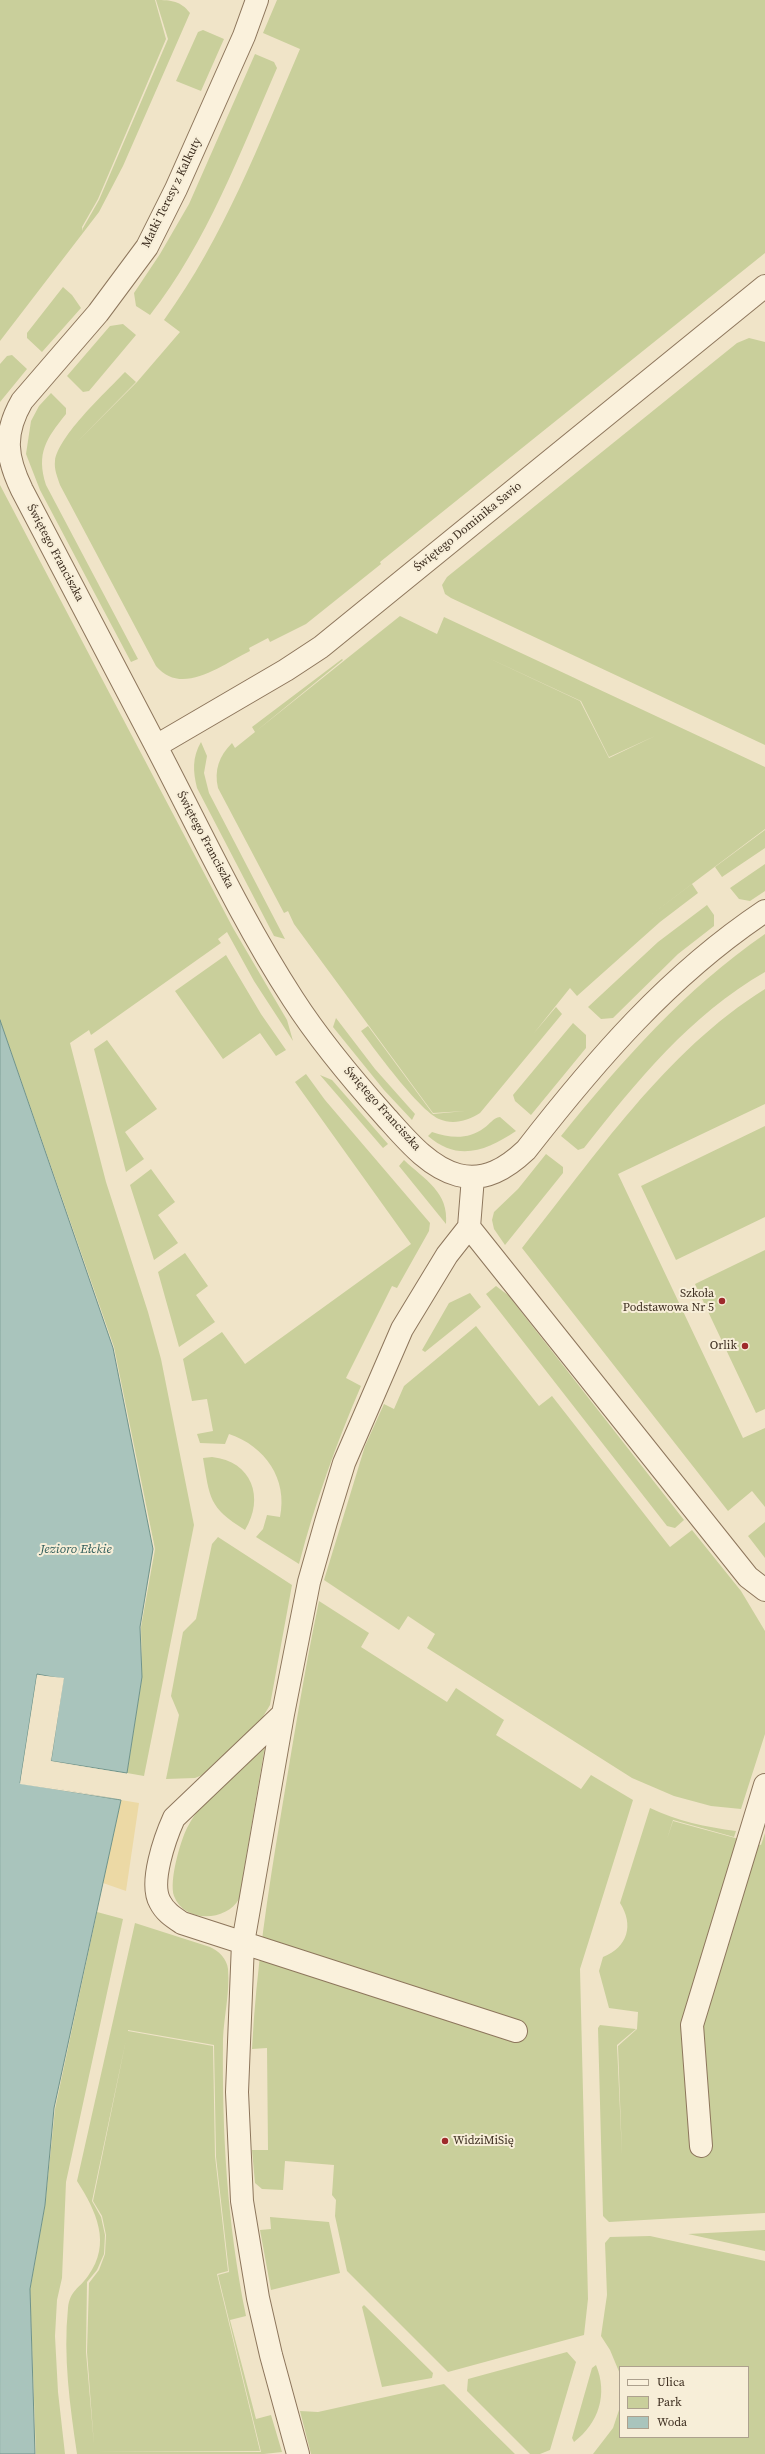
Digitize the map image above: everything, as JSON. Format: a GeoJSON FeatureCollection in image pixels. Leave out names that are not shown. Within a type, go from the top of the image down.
{"type":"FeatureCollection","features":[{"type":"Feature","properties":{"kind":"street","name":"Matki Teresy z Kalkuty"},"geometry":{"type":"LineString","coordinates":[[8,447],[15,413],[22,401],[98,313],[148,246],[183,175],[244,36],[258,0]]}},
{"type":"Feature","properties":{"kind":"street","name":"Świętego Dominika Savio"},"geometry":{"type":"LineString","coordinates":[[156,746],[286,670],[320,647],[764,288]]}},
{"type":"Feature","properties":{"kind":"street","name":"Świętego Franciszka"},"geometry":{"type":"LineString","coordinates":[[8,447],[9,460],[16,478],[251,928],[293,999],[322,1040],[354,1081],[408,1141],[429,1160],[444,1169],[457,1175],[473,1177]]}},
{"type":"Feature","properties":{"kind":"street"},"geometry":{"type":"LineString","coordinates":[[298,2454],[271,2355],[258,2298],[242,2201],[237,2092],[243,1943],[283,1714],[309,1582],[344,1463],[402,1329],[447,1255],[469,1227],[473,1177],[492,1174],[512,1163],[526,1150],[612,1044],[654,1000],[694,963],[765,911]]}},
{"type":"Feature","properties":{"kind":"street"},"geometry":{"type":"LineString","coordinates":[[469,1227],[743,1572],[765,1590]]}},
{"type":"Feature","properties":{"kind":"street"},"geometry":{"type":"LineString","coordinates":[[283,1714],[174,1818],[165,1838],[156,1886],[159,1902],[169,1915],[182,1923],[516,2031]]}},
{"type":"Feature","properties":{"kind":"street"},"geometry":{"type":"LineString","coordinates":[[701,2146],[692,2025],[765,1784]]}},
{"type":"Feature","properties":{"kind":"green space"},"geometry":{"type":"Polygon","coordinates":[[[0,0],[155,0],[166,39],[98,199],[82,227],[83,231],[83,228],[99,200],[168,39],[156,0],[175,2],[183,6],[190,13],[123,166],[99,212],[0,341],[0,0]]]}},
{"type":"Feature","properties":{"kind":"green space"},"geometry":{"type":"Polygon","coordinates":[[[277,0],[765,0],[765,253],[380,562],[381,564],[306,624],[270,642],[268,638],[249,648],[250,651],[214,670],[190,679],[178,679],[166,675],[156,666],[60,485],[55,470],[55,461],[58,451],[65,439],[84,414],[125,372],[136,382],[78,441],[137,382],[180,332],[164,320],[205,256],[223,222],[240,188],[300,49],[263,33],[277,0]]]}},
{"type":"Feature","properties":{"kind":"green space"},"geometry":{"type":"Polygon","coordinates":[[[203,30],[224,39],[201,91],[176,81],[198,32],[203,30]]]}},
{"type":"Feature","properties":{"kind":"green space"},"geometry":{"type":"Polygon","coordinates":[[[255,54],[274,62],[277,68],[221,196],[189,258],[150,315],[136,306],[134,293],[160,254],[189,204],[255,54]]]}},
{"type":"Feature","properties":{"kind":"green space"},"geometry":{"type":"Polygon","coordinates":[[[63,287],[72,295],[81,308],[42,352],[27,338],[27,333],[63,287]]]}},
{"type":"Feature","properties":{"kind":"green space"},"geometry":{"type":"Polygon","coordinates":[[[123,324],[136,335],[89,391],[83,392],[67,376],[110,326],[123,324]]]}},
{"type":"Feature","properties":{"kind":"green space"},"geometry":{"type":"Polygon","coordinates":[[[749,338],[765,342],[765,745],[451,598],[445,594],[442,585],[447,577],[737,343],[749,338]]]}},
{"type":"Feature","properties":{"kind":"green space"},"geometry":{"type":"Polygon","coordinates":[[[12,355],[27,369],[0,402],[0,364],[7,356],[12,355]]]}},
{"type":"Feature","properties":{"kind":"green space"},"geometry":{"type":"Polygon","coordinates":[[[51,393],[66,408],[66,414],[53,431],[45,447],[42,464],[46,485],[138,659],[131,662],[40,490],[26,454],[31,421],[39,406],[51,393]]]}},
{"type":"Feature","properties":{"kind":"green space"},"geometry":{"type":"Polygon","coordinates":[[[0,485],[233,928],[287,1020],[293,1041],[254,981],[227,932],[218,939],[221,943],[91,1035],[89,1030],[70,1043],[106,1182],[148,1312],[161,1359],[194,1525],[144,1776],[127,1773],[142,1677],[141,1627],[155,1549],[114,1347],[0,1020],[0,485]]]}},
{"type":"Feature","properties":{"kind":"green space"},"geometry":{"type":"Polygon","coordinates":[[[400,616],[437,634],[444,617],[765,767],[765,829],[648,917],[692,884],[698,893],[660,922],[577,996],[570,988],[534,1033],[556,1007],[562,1014],[480,1113],[465,1120],[449,1122],[439,1119],[420,1104],[398,1079],[361,1031],[368,1026],[433,1114],[465,1111],[433,1113],[294,924],[288,911],[284,913],[218,788],[217,769],[221,758],[232,743],[235,748],[400,616]],[[482,655],[580,701],[609,758],[655,736],[609,757],[581,701],[482,655]]]}},
{"type":"Feature","properties":{"kind":"green space"},"geometry":{"type":"Polygon","coordinates":[[[342,659],[343,660],[255,732],[252,727],[342,659]]]}},
{"type":"Feature","properties":{"kind":"green space"},"geometry":{"type":"Polygon","coordinates":[[[201,742],[207,756],[204,773],[209,793],[285,939],[274,936],[197,788],[194,765],[196,754],[201,742]]]}},
{"type":"Feature","properties":{"kind":"green space"},"geometry":{"type":"Polygon","coordinates":[[[765,830],[765,848],[722,877],[715,867],[765,830]]]}},
{"type":"Feature","properties":{"kind":"green space"},"geometry":{"type":"Polygon","coordinates":[[[765,864],[765,891],[750,901],[739,899],[730,888],[765,864]]]}},
{"type":"Feature","properties":{"kind":"green space"},"geometry":{"type":"Polygon","coordinates":[[[707,905],[714,915],[714,926],[678,954],[613,1018],[601,1019],[588,1007],[658,942],[707,905]]]}},
{"type":"Feature","properties":{"kind":"green space"},"geometry":{"type":"Polygon","coordinates":[[[765,934],[765,972],[738,989],[713,1008],[666,1051],[624,1098],[584,1148],[578,1150],[561,1136],[631,1054],[681,1002],[736,955],[765,934]]]}},
{"type":"Feature","properties":{"kind":"green space"},"geometry":{"type":"Polygon","coordinates":[[[226,955],[261,1014],[286,1050],[276,1056],[260,1033],[223,1059],[175,991],[226,955]]]}},
{"type":"Feature","properties":{"kind":"green space"},"geometry":{"type":"Polygon","coordinates":[[[765,989],[765,1104],[618,1174],[743,1438],[765,1428],[765,1507],[752,1491],[728,1511],[522,1248],[605,1142],[663,1074],[695,1043],[729,1014],[765,989]]]}},
{"type":"Feature","properties":{"kind":"green space"},"geometry":{"type":"Polygon","coordinates":[[[336,1018],[375,1069],[415,1114],[412,1120],[384,1090],[333,1027],[336,1018]]]}},
{"type":"Feature","properties":{"kind":"green space"},"geometry":{"type":"Polygon","coordinates":[[[573,1023],[586,1035],[586,1048],[531,1115],[515,1101],[513,1095],[573,1023]]]}},
{"type":"Feature","properties":{"kind":"green space"},"geometry":{"type":"Polygon","coordinates":[[[107,1040],[157,1109],[125,1132],[144,1159],[126,1172],[94,1049],[107,1040]]]}},
{"type":"Feature","properties":{"kind":"green space"},"geometry":{"type":"Polygon","coordinates":[[[306,1074],[325,1100],[430,1223],[429,1231],[397,1288],[392,1286],[346,1378],[361,1386],[327,1474],[299,1564],[256,1537],[263,1529],[267,1515],[280,1517],[282,1503],[277,1477],[263,1456],[242,1439],[229,1434],[225,1444],[200,1443],[197,1434],[213,1431],[207,1399],[192,1401],[183,1359],[222,1332],[245,1364],[411,1244],[295,1082],[306,1074]]]}},
{"type":"Feature","properties":{"kind":"green space"},"geometry":{"type":"Polygon","coordinates":[[[320,1075],[332,1080],[388,1144],[383,1148],[320,1075]]]}},
{"type":"Feature","properties":{"kind":"green space"},"geometry":{"type":"Polygon","coordinates":[[[500,1117],[516,1131],[494,1144],[472,1151],[450,1149],[439,1144],[428,1136],[432,1132],[452,1137],[472,1135],[500,1117]]]}},
{"type":"Feature","properties":{"kind":"green space"},"geometry":{"type":"Polygon","coordinates":[[[765,1126],[765,1217],[676,1260],[641,1186],[765,1126]]]}},
{"type":"Feature","properties":{"kind":"green space"},"geometry":{"type":"Polygon","coordinates":[[[546,1154],[563,1167],[563,1173],[505,1245],[494,1229],[492,1220],[494,1212],[518,1189],[546,1154]]]}},
{"type":"Feature","properties":{"kind":"green space"},"geometry":{"type":"Polygon","coordinates":[[[404,1160],[440,1195],[444,1203],[446,1224],[399,1166],[404,1160]]]}},
{"type":"Feature","properties":{"kind":"green space"},"geometry":{"type":"Polygon","coordinates":[[[151,1169],[175,1202],[158,1215],[178,1243],[154,1260],[130,1185],[151,1169]]]}},
{"type":"Feature","properties":{"kind":"green space","name":"Orlik"},"geometry":{"type":"Polygon","coordinates":[[[765,1250],[765,1409],[756,1413],[695,1284],[765,1250]]]}},
{"type":"Feature","properties":{"kind":"green space"},"geometry":{"type":"Polygon","coordinates":[[[185,1253],[208,1286],[196,1295],[215,1322],[179,1347],[158,1272],[185,1253]]]}},
{"type":"Feature","properties":{"kind":"green space"},"geometry":{"type":"Polygon","coordinates":[[[496,1286],[508,1295],[684,1520],[675,1528],[667,1526],[486,1294],[496,1286]]]}},
{"type":"Feature","properties":{"kind":"green space"},"geometry":{"type":"Polygon","coordinates":[[[470,1293],[481,1307],[425,1352],[422,1350],[449,1303],[470,1293]]]}},
{"type":"Feature","properties":{"kind":"green space"},"geometry":{"type":"Polygon","coordinates":[[[476,1326],[539,1406],[552,1396],[670,1547],[692,1530],[741,1591],[765,1631],[765,1734],[741,1809],[711,1806],[674,1796],[632,1778],[427,1648],[435,1634],[408,1616],[399,1630],[324,1580],[365,1446],[384,1404],[394,1409],[404,1386],[476,1326]]]}},
{"type":"Feature","properties":{"kind":"green space"},"geometry":{"type":"Polygon","coordinates":[[[212,1457],[226,1460],[237,1466],[245,1473],[251,1483],[254,1494],[254,1506],[251,1518],[245,1530],[224,1515],[217,1508],[213,1500],[207,1483],[203,1458],[212,1457]]]}},
{"type":"Feature","properties":{"kind":"green space"},"geometry":{"type":"Polygon","coordinates":[[[765,1522],[765,1558],[748,1536],[765,1522]]]}},
{"type":"Feature","properties":{"kind":"green space"},"geometry":{"type":"Polygon","coordinates":[[[218,1537],[292,1585],[270,1705],[261,1720],[205,1774],[195,1778],[166,1779],[179,1715],[171,1696],[183,1632],[196,1619],[212,1544],[218,1537]]]}},
{"type":"Feature","properties":{"kind":"green space"},"geometry":{"type":"Polygon","coordinates":[[[319,1601],[369,1633],[361,1647],[447,1702],[456,1688],[504,1720],[496,1735],[581,1789],[591,1775],[633,1800],[580,1969],[588,2299],[584,2335],[448,2372],[347,2271],[335,2216],[336,2200],[332,2195],[334,2165],[285,2161],[283,2190],[262,2189],[255,2183],[252,2150],[268,2150],[267,2048],[252,2049],[260,1960],[267,1902],[281,1814],[319,1601]]]}},
{"type":"Feature","properties":{"kind":"green space"},"geometry":{"type":"Polygon","coordinates":[[[265,1746],[239,1899],[233,1907],[225,1912],[215,1915],[196,1915],[179,1905],[174,1896],[174,1872],[181,1842],[194,1816],[212,1794],[265,1746]]]}},
{"type":"Feature","properties":{"kind":"green space"},"geometry":{"type":"Polygon","coordinates":[[[650,1808],[671,1817],[692,1823],[736,1831],[734,1837],[673,1820],[667,1839],[673,1821],[761,1845],[765,1833],[765,2213],[609,2222],[603,2216],[598,2028],[600,2025],[636,2029],[617,2045],[622,2155],[618,2046],[637,2029],[638,2012],[609,2008],[599,1971],[603,1957],[618,1947],[626,1934],[627,1919],[620,1903],[650,1808]]]}},
{"type":"Feature","properties":{"kind":"green space"},"geometry":{"type":"Polygon","coordinates":[[[97,1912],[123,1919],[66,2182],[62,2278],[57,2300],[55,2336],[58,2392],[65,2454],[36,2454],[30,2290],[45,2206],[55,2109],[97,1912]]]}},
{"type":"Feature","properties":{"kind":"green space"},"geometry":{"type":"Polygon","coordinates":[[[135,1923],[210,1947],[219,1953],[224,1959],[228,1969],[228,1986],[223,2039],[225,2144],[234,2246],[246,2316],[230,2320],[256,2419],[271,2415],[282,2452],[264,2454],[77,2454],[67,2363],[66,2345],[68,2308],[73,2293],[85,2280],[95,2264],[99,2251],[100,2239],[99,2227],[95,2216],[77,2181],[135,1923]],[[128,2031],[213,2046],[215,2156],[228,2271],[217,2274],[260,2451],[94,2451],[261,2452],[218,2275],[229,2272],[216,2157],[214,2045],[128,2031]],[[126,2040],[92,2201],[101,2217],[105,2235],[104,2254],[97,2270],[87,2282],[86,2352],[94,2445],[87,2352],[89,2283],[99,2270],[105,2254],[106,2235],[102,2216],[93,2201],[126,2040]]]}},
{"type":"Feature","properties":{"kind":"green space"},"geometry":{"type":"Polygon","coordinates":[[[270,2217],[329,2222],[340,2273],[271,2290],[260,2230],[271,2229],[270,2217]]]}},
{"type":"Feature","properties":{"kind":"green space"},"geometry":{"type":"Polygon","coordinates":[[[765,2230],[765,2251],[688,2234],[765,2230]]]}},
{"type":"Feature","properties":{"kind":"green space"},"geometry":{"type":"Polygon","coordinates":[[[650,2236],[765,2261],[765,2454],[593,2454],[613,2428],[619,2410],[619,2438],[749,2438],[749,2366],[619,2366],[619,2372],[610,2350],[601,2336],[607,2295],[605,2243],[610,2237],[650,2236]]]}},
{"type":"Feature","properties":{"kind":"green space"},"geometry":{"type":"Polygon","coordinates":[[[364,2305],[433,2373],[432,2378],[382,2387],[362,2307],[364,2305]]]}},
{"type":"Feature","properties":{"kind":"green space"},"geometry":{"type":"Polygon","coordinates":[[[567,2352],[576,2362],[550,2450],[540,2454],[530,2454],[467,2391],[468,2379],[567,2352]]]}},
{"type":"Feature","properties":{"kind":"green space"},"geometry":{"type":"Polygon","coordinates":[[[596,2365],[600,2376],[601,2387],[599,2407],[590,2426],[574,2442],[572,2438],[592,2368],[596,2365]]]}},
{"type":"Feature","properties":{"kind":"green space"},"geometry":{"type":"Polygon","coordinates":[[[444,2384],[515,2454],[311,2454],[300,2411],[318,2412],[444,2384]]]}},
{"type":"Feature","properties":{"kind":"sand"},"geometry":{"type":"Polygon","coordinates":[[[121,1800],[139,1803],[126,1891],[103,1883],[121,1800]]]}},
{"type":"Feature","properties":{"kind":"water","name":"Jezioro Ełckie"},"geometry":{"type":"Polygon","coordinates":[[[0,1020],[113,1348],[153,1549],[140,1627],[142,1677],[127,1773],[51,1761],[63,1679],[37,1674],[20,1783],[121,1800],[54,2108],[45,2205],[30,2289],[35,2454],[0,2454],[0,1020]]]}},
{"type":"Feature","properties":{"kind":"pier"},"geometry":{"type":"Polygon","coordinates":[[[37,1675],[64,1678],[51,1761],[128,1774],[50,1762],[61,1680],[38,1676],[22,1782],[123,1800],[20,1784],[37,1675]]]}},
{"type":"Feature","properties":{"kind":"place","name":"Szkoła Podstawowa Nr 5"},"geometry":{"type":"Point","coordinates":[722,1301]}},
{"type":"Feature","properties":{"kind":"place","name":"Orlik"},"geometry":{"type":"Point","coordinates":[745,1346]}},
{"type":"Feature","properties":{"kind":"place","name":"WidziMiSię"},"geometry":{"type":"Point","coordinates":[445,2141]}}]}
